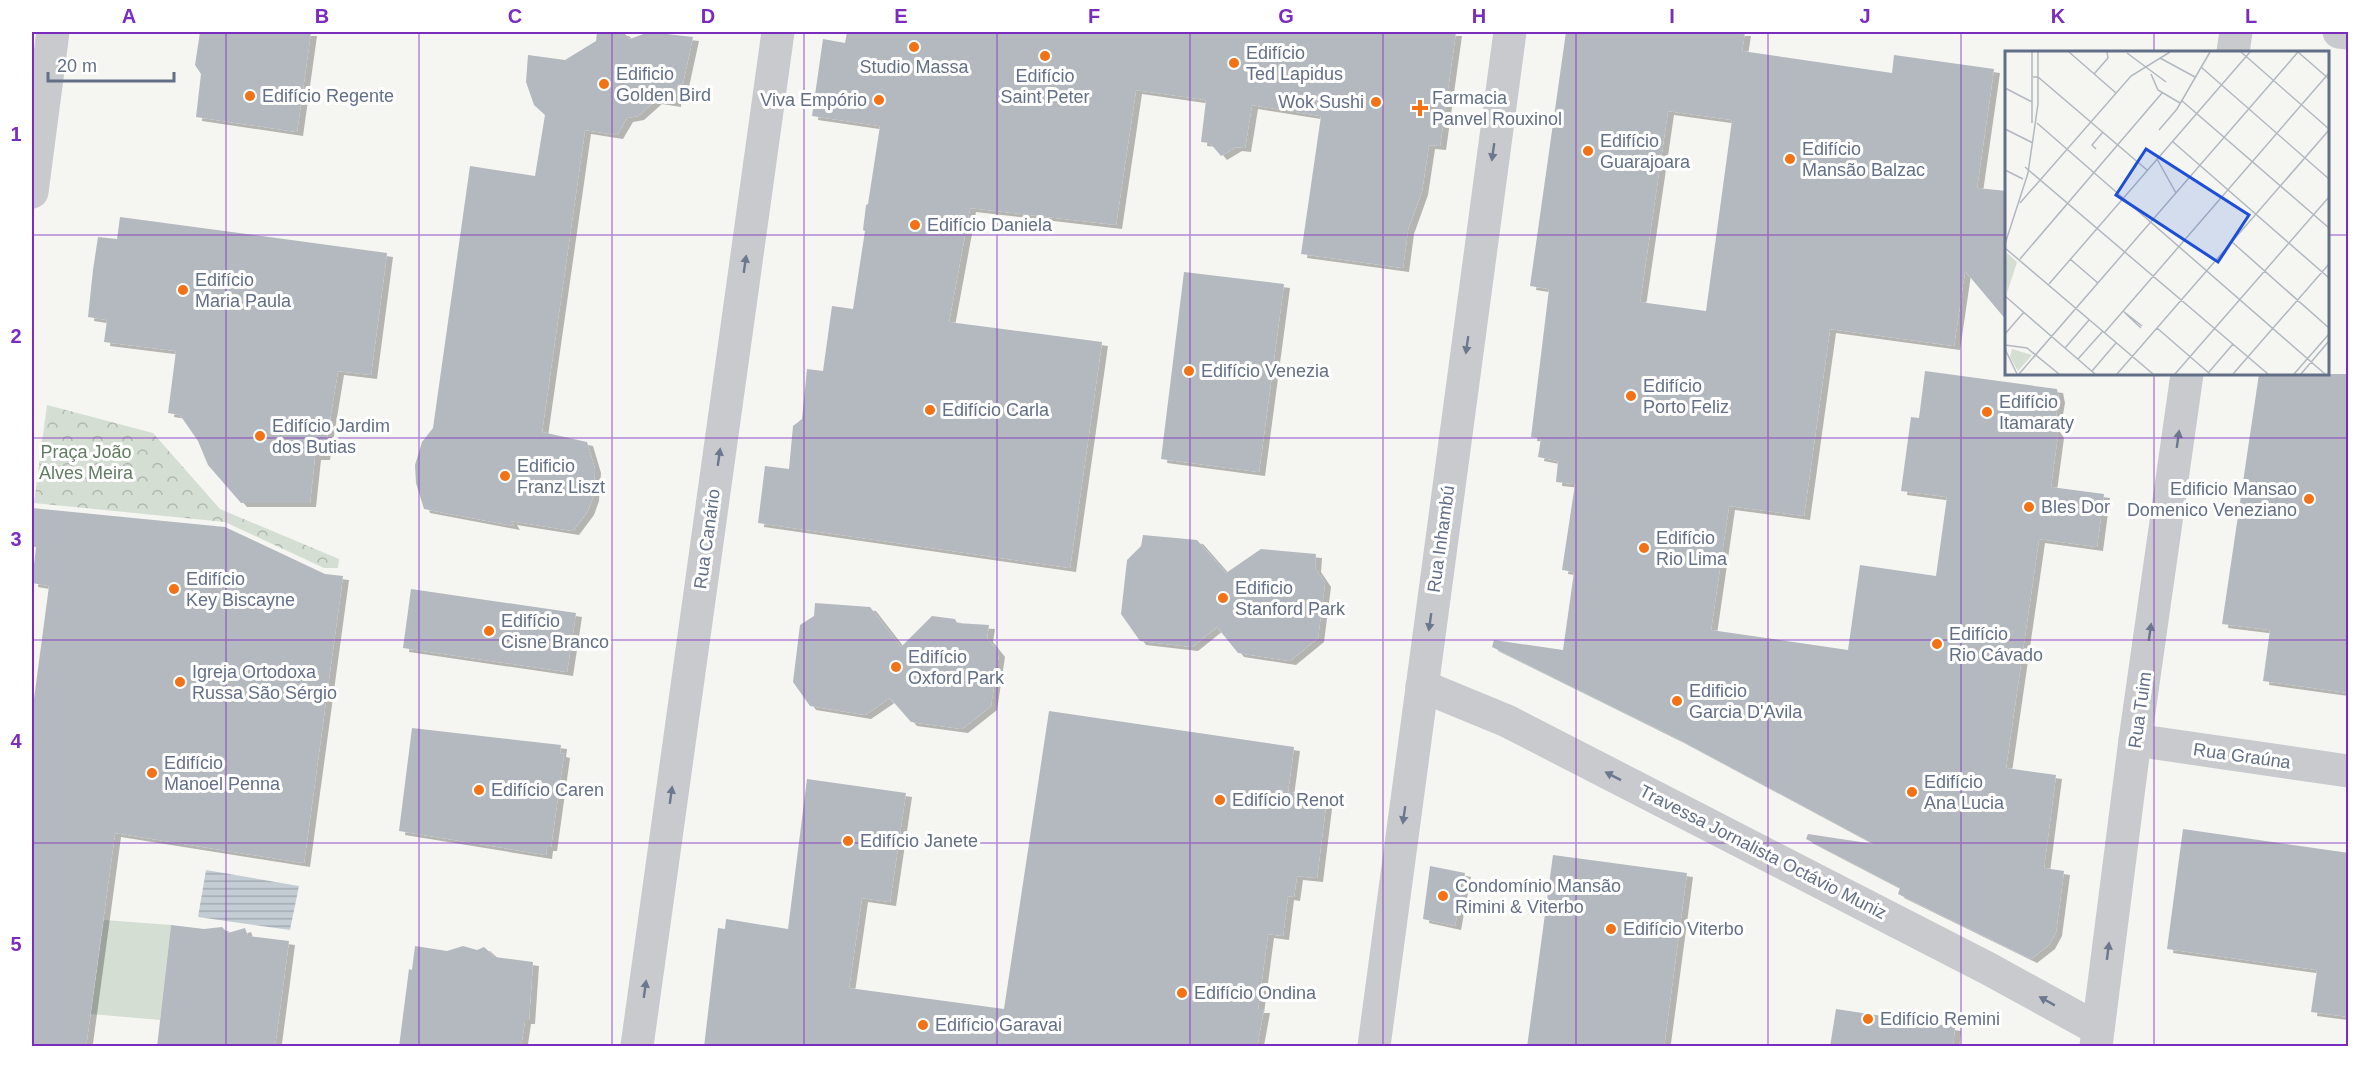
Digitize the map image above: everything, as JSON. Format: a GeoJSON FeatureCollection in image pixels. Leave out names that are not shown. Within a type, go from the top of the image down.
{"type":"FeatureCollection","features":[{"type":"Feature","properties":{"kind":"street"},"geometry":{"type":"LineString","coordinates":[[32,192],[53,32]]}},
{"type":"Feature","properties":{"kind":"street","name":"Rua Canário"},"geometry":{"type":"LineString","coordinates":[[637,1047],[778,32]]}},
{"type":"Feature","properties":{"kind":"street","name":"Rua Inhambú"},"geometry":{"type":"LineString","coordinates":[[1374,1047],[1510,32]]}},
{"type":"Feature","properties":{"kind":"street"},"geometry":{"type":"LineString","coordinates":[[2233,51],[2236,32]]}},
{"type":"Feature","properties":{"kind":"street"},"geometry":{"type":"LineString","coordinates":[[2339,32],[2349,33]]}},
{"type":"Feature","properties":{"kind":"street","name":"Rua Tuim"},"geometry":{"type":"LineString","coordinates":[[2097,1038],[2135,740],[2187,375]]}},
{"type":"Feature","properties":{"kind":"street","name":"Travessa Jornalista Octávio Muniz"},"geometry":{"type":"LineString","coordinates":[[1422,686],[1528,732],[1979,964],[2097,1038]]}},
{"type":"Feature","properties":{"kind":"street","name":"Rua Graúna"},"geometry":{"type":"LineString","coordinates":[[2135,740],[2349,771]]}},
{"type":"Feature","properties":{"kind":"green space","name":"Praça João Alves Meira"},"geometry":{"type":"Polygon","coordinates":[[[47,405],[153,433],[220,509],[339,559],[338,568],[324,568],[225,522],[34,503],[47,405]]]}},
{"type":"Feature","properties":{"kind":"green space"},"geometry":{"type":"Polygon","coordinates":[[[104,920],[171,925],[160,1020],[91,1014],[104,920]]]}},
{"type":"Feature","properties":{"kind":"shaded area"},"geometry":{"type":"Polygon","coordinates":[[[206,870],[299,886],[290,930],[198,917],[206,870]]]}},
{"type":"Feature","properties":{"kind":"building","name":"Edifício Regente"},"geometry":{"type":"Polygon","coordinates":[[[200,32],[311,32],[297,132],[196,117],[201,74],[195,65],[200,32]]]}},
{"type":"Feature","properties":{"kind":"building"},"geometry":{"type":"Polygon","coordinates":[[[597,32],[623,32],[630,39],[649,32],[693,37],[683,83],[676,86],[675,103],[656,100],[638,116],[627,118],[617,135],[585,130],[542,432],[587,442],[595,469],[593,497],[588,511],[573,531],[511,521],[514,526],[424,509],[416,483],[415,465],[422,442],[433,428],[470,166],[535,176],[545,115],[534,105],[526,82],[528,55],[565,60],[596,41],[597,32]]]}},
{"type":"Feature","properties":{"kind":"building"},"geometry":{"type":"Polygon","coordinates":[[[847,32],[1456,32],[1440,146],[1429,145],[1422,191],[1408,230],[1403,268],[1301,254],[1321,116],[1252,105],[1245,148],[1236,147],[1221,156],[1210,143],[1201,142],[1206,100],[1136,90],[1116,225],[970,208],[949,322],[1102,342],[1070,568],[758,523],[765,466],[789,469],[793,426],[802,419],[807,369],[823,371],[832,306],[853,309],[865,231],[863,230],[866,205],[880,126],[812,116],[823,39],[845,43],[847,32]]]}},
{"type":"Feature","properties":{"kind":"building"},"geometry":{"type":"Polygon","coordinates":[[[1566,32],[1745,32],[1742,51],[1892,73],[1894,55],[1994,69],[1977,188],[2005,191],[2005,319],[1965,271],[1954,346],[1830,329],[1804,516],[1729,506],[1711,630],[1848,650],[1860,565],[1936,576],[1947,497],[1901,491],[1911,417],[1919,418],[1925,371],[2057,389],[2059,399],[2054,428],[2058,434],[2051,487],[2104,494],[2097,547],[2039,539],[2006,768],[2056,775],[2044,868],[2064,871],[2056,932],[2049,945],[2031,959],[1898,894],[1900,888],[1806,839],[1808,834],[1874,844],[1678,739],[1492,647],[1494,640],[1563,650],[1574,572],[1562,570],[1575,484],[1556,482],[1558,461],[1538,457],[1541,438],[1531,437],[1549,289],[1530,286],[1566,32]],[[1668,111],[1640,302],[1706,311],[1732,120],[1668,111]]]}},
{"type":"Feature","properties":{"kind":"building"},"geometry":{"type":"Polygon","coordinates":[[[120,217],[387,253],[371,375],[338,371],[324,456],[315,456],[310,503],[241,503],[208,465],[198,441],[180,415],[168,413],[176,351],[104,342],[107,320],[88,317],[93,270],[98,237],[117,239],[120,217]]]}},
{"type":"Feature","properties":{"kind":"building","name":"Edifício Venezia"},"geometry":{"type":"Polygon","coordinates":[[[1184,272],[1284,284],[1259,472],[1161,459],[1184,272]]]}},
{"type":"Feature","properties":{"kind":"building"},"geometry":{"type":"Polygon","coordinates":[[[2349,374],[2349,693],[2263,681],[2270,630],[2222,624],[2259,375],[2349,374]]]}},
{"type":"Feature","properties":{"kind":"building"},"geometry":{"type":"Polygon","coordinates":[[[32,508],[225,527],[325,574],[343,576],[304,863],[115,833],[86,1047],[32,1047],[32,714],[49,586],[32,583],[36,547],[32,547],[32,508]]]}},
{"type":"Feature","properties":{"kind":"building","name":"Edificio Stanford Park"},"geometry":{"type":"Polygon","coordinates":[[[1143,535],[1197,540],[1226,573],[1261,549],[1316,554],[1315,568],[1325,583],[1318,638],[1290,661],[1238,653],[1217,627],[1192,647],[1140,641],[1121,614],[1127,560],[1141,546],[1143,535]]]}},
{"type":"Feature","properties":{"kind":"building","name":"Edifício Cisne Branco"},"geometry":{"type":"Polygon","coordinates":[[[411,589],[576,613],[567,672],[403,648],[411,589]]]}},
{"type":"Feature","properties":{"kind":"building","name":"Edifício Oxford Park"},"geometry":{"type":"Polygon","coordinates":[[[815,603],[870,607],[901,647],[932,616],[955,619],[957,623],[989,625],[987,638],[999,653],[991,706],[962,729],[911,722],[890,698],[865,715],[810,706],[793,682],[800,625],[814,616],[815,603]]]}},
{"type":"Feature","properties":{"kind":"building"},"geometry":{"type":"Polygon","coordinates":[[[1049,711],[1294,747],[1288,792],[1327,797],[1317,878],[1297,876],[1294,897],[1288,896],[1283,936],[1268,934],[1258,1009],[1264,1009],[1257,1047],[704,1047],[718,928],[725,929],[726,919],[788,929],[807,779],[906,793],[890,902],[862,898],[849,988],[1004,1009],[1049,711]]]}},
{"type":"Feature","properties":{"kind":"building","name":"Edifício Caren"},"geometry":{"type":"Polygon","coordinates":[[[412,728],[561,745],[560,753],[564,754],[551,847],[547,847],[546,855],[399,831],[412,728]]]}},
{"type":"Feature","properties":{"kind":"building"},"geometry":{"type":"Polygon","coordinates":[[[2183,829],[2349,853],[2349,1017],[2311,1012],[2317,970],[2167,949],[2183,829]]]}},
{"type":"Feature","properties":{"kind":"building","name":"Edifício Viterbo"},"geometry":{"type":"Polygon","coordinates":[[[1553,855],[1687,873],[1664,1047],[1527,1047],[1553,855]]]}},
{"type":"Feature","properties":{"kind":"building","name":"Condomínio Mansão Rimini & Viterbo"},"geometry":{"type":"Polygon","coordinates":[[[1430,866],[1465,873],[1455,926],[1423,919],[1430,866]]]}},
{"type":"Feature","properties":{"kind":"building"},"geometry":{"type":"Polygon","coordinates":[[[171,925],[204,929],[222,927],[228,933],[245,928],[248,936],[289,941],[275,1047],[157,1047],[171,925]]]}},
{"type":"Feature","properties":{"kind":"building"},"geometry":{"type":"Polygon","coordinates":[[[415,946],[447,951],[463,946],[477,950],[484,947],[495,957],[533,962],[529,1020],[525,1020],[521,1047],[399,1047],[409,969],[412,970],[415,946]]]}},
{"type":"Feature","properties":{"kind":"building","name":"Edifício Remini"},"geometry":{"type":"Polygon","coordinates":[[[1836,1009],[1955,1027],[1953,1047],[1830,1047],[1836,1009]]]}},
{"type":"Feature","properties":{"kind":"place","name":"Studio Massa"},"geometry":{"type":"Point","coordinates":[914,47]}},
{"type":"Feature","properties":{"kind":"place","name":"Edifício Saint Peter"},"geometry":{"type":"Point","coordinates":[1045,56]}},
{"type":"Feature","properties":{"kind":"place","name":"Edifício Ted Lapidus"},"geometry":{"type":"Point","coordinates":[1234,63]}},
{"type":"Feature","properties":{"kind":"place","name":"Edificio Golden Bird"},"geometry":{"type":"Point","coordinates":[604,84]}},
{"type":"Feature","properties":{"kind":"place","name":"Edifício Regente"},"geometry":{"type":"Point","coordinates":[250,96]}},
{"type":"Feature","properties":{"kind":"place","name":"Viva Empório"},"geometry":{"type":"Point","coordinates":[879,100]}},
{"type":"Feature","properties":{"kind":"place","name":"Wok Sushi"},"geometry":{"type":"Point","coordinates":[1376,102]}},
{"type":"Feature","properties":{"kind":"place","name":"Farmacia Panvel Rouxinol"},"geometry":{"type":"Point","coordinates":[1420,108]}},
{"type":"Feature","properties":{"kind":"place","name":"Edifício Guarajoara"},"geometry":{"type":"Point","coordinates":[1588,151]}},
{"type":"Feature","properties":{"kind":"place","name":"Edifício Mansão Balzac"},"geometry":{"type":"Point","coordinates":[1790,159]}},
{"type":"Feature","properties":{"kind":"place","name":"Edifício Daniela"},"geometry":{"type":"Point","coordinates":[915,225]}},
{"type":"Feature","properties":{"kind":"place","name":"Edifício Maria Paula"},"geometry":{"type":"Point","coordinates":[183,290]}},
{"type":"Feature","properties":{"kind":"place","name":"Edifício Venezia"},"geometry":{"type":"Point","coordinates":[1189,371]}},
{"type":"Feature","properties":{"kind":"place","name":"Edifício Porto Feliz"},"geometry":{"type":"Point","coordinates":[1631,396]}},
{"type":"Feature","properties":{"kind":"place","name":"Edifício Carla"},"geometry":{"type":"Point","coordinates":[930,410]}},
{"type":"Feature","properties":{"kind":"place","name":"Edifício Itamaraty"},"geometry":{"type":"Point","coordinates":[1987,412]}},
{"type":"Feature","properties":{"kind":"place","name":"Edifício Jardim dos Butias"},"geometry":{"type":"Point","coordinates":[260,436]}},
{"type":"Feature","properties":{"kind":"place","name":"Edificio Franz Liszt"},"geometry":{"type":"Point","coordinates":[505,476]}},
{"type":"Feature","properties":{"kind":"place","name":"Edificio Mansao Domenico Veneziano"},"geometry":{"type":"Point","coordinates":[2309,499]}},
{"type":"Feature","properties":{"kind":"place","name":"Bles Dor"},"geometry":{"type":"Point","coordinates":[2029,507]}},
{"type":"Feature","properties":{"kind":"place","name":"Edifício Rio Lima"},"geometry":{"type":"Point","coordinates":[1644,548]}},
{"type":"Feature","properties":{"kind":"place","name":"Edifício Key Biscayne"},"geometry":{"type":"Point","coordinates":[174,589]}},
{"type":"Feature","properties":{"kind":"place","name":"Edificio Stanford Park"},"geometry":{"type":"Point","coordinates":[1223,598]}},
{"type":"Feature","properties":{"kind":"place","name":"Edifício Cisne Branco"},"geometry":{"type":"Point","coordinates":[489,631]}},
{"type":"Feature","properties":{"kind":"place","name":"Edifício Rio Cávado"},"geometry":{"type":"Point","coordinates":[1937,644]}},
{"type":"Feature","properties":{"kind":"place","name":"Edifício Oxford Park"},"geometry":{"type":"Point","coordinates":[896,667]}},
{"type":"Feature","properties":{"kind":"place","name":"Igreja Ortodoxa Russa São Sérgio"},"geometry":{"type":"Point","coordinates":[180,682]}},
{"type":"Feature","properties":{"kind":"place","name":"Edificio Garcia D'Avila"},"geometry":{"type":"Point","coordinates":[1677,701]}},
{"type":"Feature","properties":{"kind":"place","name":"Edifício Manoel Penna"},"geometry":{"type":"Point","coordinates":[152,773]}},
{"type":"Feature","properties":{"kind":"place","name":"Edifício Caren"},"geometry":{"type":"Point","coordinates":[479,790]}},
{"type":"Feature","properties":{"kind":"place","name":"Edifício Ana Lucia"},"geometry":{"type":"Point","coordinates":[1912,792]}},
{"type":"Feature","properties":{"kind":"place","name":"Edifício Renot"},"geometry":{"type":"Point","coordinates":[1220,800]}},
{"type":"Feature","properties":{"kind":"place","name":"Edifício Janete"},"geometry":{"type":"Point","coordinates":[848,841]}},
{"type":"Feature","properties":{"kind":"place","name":"Condomínio Mansão Rimini & Viterbo"},"geometry":{"type":"Point","coordinates":[1443,896]}},
{"type":"Feature","properties":{"kind":"place","name":"Edifício Viterbo"},"geometry":{"type":"Point","coordinates":[1611,929]}},
{"type":"Feature","properties":{"kind":"place","name":"Edifício Ondina"},"geometry":{"type":"Point","coordinates":[1182,993]}},
{"type":"Feature","properties":{"kind":"place","name":"Edifício Remini"},"geometry":{"type":"Point","coordinates":[1868,1019]}},
{"type":"Feature","properties":{"kind":"place","name":"Edifício Garavai"},"geometry":{"type":"Point","coordinates":[923,1025]}}]}
